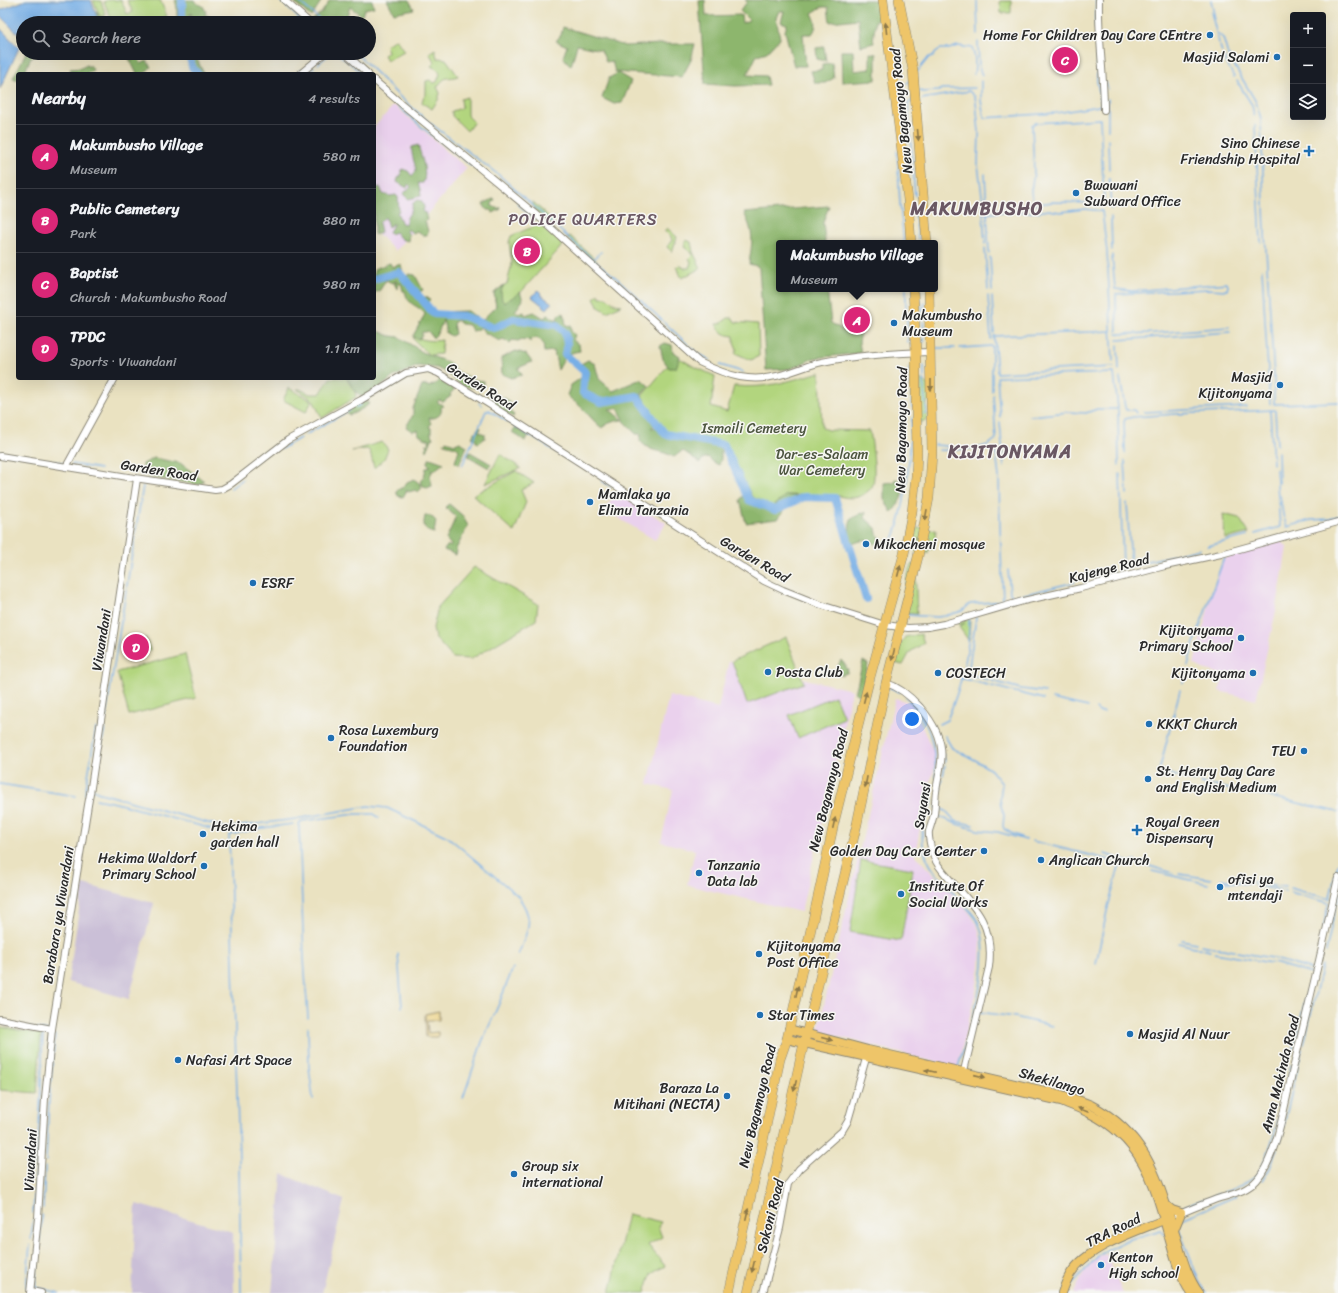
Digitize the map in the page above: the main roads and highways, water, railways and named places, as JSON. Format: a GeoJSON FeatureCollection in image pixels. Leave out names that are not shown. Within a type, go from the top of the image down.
{"type":"FeatureCollection","features":[{"type":"Feature","properties":{"kind":"highway","name":"New Bagamoyo Road"},"geometry":{"type":"LineString","coordinates":[[883,0],[908,200],[911,240]]}},
{"type":"Feature","properties":{"kind":"highway","name":"New Bagamoyo Road"},"geometry":{"type":"LineString","coordinates":[[899,0],[913,70],[927,240]]}},
{"type":"Feature","properties":{"kind":"highway","name":"New Bagamoyo Road"},"geometry":{"type":"LineString","coordinates":[[729,1293],[780,1059],[787,1039],[834,822],[869,681],[885,626],[906,543],[914,493],[917,453],[916,352],[913,292]]}},
{"type":"Feature","properties":{"kind":"highway","name":"New Bagamoyo Road"},"geometry":{"type":"LineString","coordinates":[[748,1293],[805,1038],[857,824],[886,683],[918,557],[929,498],[932,453],[929,292]]}},
{"type":"Feature","properties":{"kind":"main road","name":"Shekilango"},"geometry":{"type":"LineString","coordinates":[[789,1029],[805,1038],[867,1054],[1062,1095],[1090,1105],[1107,1115],[1130,1133],[1139,1143],[1146,1155],[1154,1174],[1167,1218],[1170,1240],[1182,1278],[1191,1293]]}},
{"type":"Feature","properties":{"kind":"main road","name":"Shekilango"},"geometry":{"type":"LineString","coordinates":[[787,1039],[805,1038]]}},
{"type":"Feature","properties":{"kind":"main road"},"geometry":{"type":"LineString","coordinates":[[1148,1227],[1156,1218],[1162,1203],[1172,1210],[1181,1213],[1174,1230]]}},
{"type":"Feature","properties":{"kind":"main road","name":"Shekilango"},"geometry":{"type":"LineString","coordinates":[[1167,1218],[1174,1230],[1189,1275],[1199,1293]]}},
{"type":"Feature","properties":{"kind":"main road","name":"TRA Road"},"geometry":{"type":"LineString","coordinates":[[1062,1293],[1071,1273],[1085,1258],[1110,1243],[1167,1218]]}},
{"type":"Feature","properties":{"kind":"main road"},"geometry":{"type":"LineString","coordinates":[[1148,1227],[1161,1229],[1170,1240]]}},
{"type":"Feature","properties":{"kind":"water"},"geometry":{"type":"Polygon","coordinates":[[[26,0],[91,0],[97,16],[16,16],[16,32],[0,16],[0,10],[26,0]]]}},
{"type":"Feature","properties":{"kind":"water"},"geometry":{"type":"Polygon","coordinates":[[[0,28],[16,45],[16,54],[0,89],[0,28]]]}},
{"type":"Feature","properties":{"kind":"water"},"geometry":{"type":"Polygon","coordinates":[[[538,290],[541,293],[540,294],[552,303],[547,309],[532,297],[538,290]]]}},
{"type":"Feature","properties":{"kind":"waterway"},"geometry":{"type":"LineString","coordinates":[[182,0],[182,16]]}},
{"type":"Feature","properties":{"kind":"waterway"},"geometry":{"type":"LineString","coordinates":[[280,0],[297,16]]}},
{"type":"Feature","properties":{"kind":"waterway"},"geometry":{"type":"LineString","coordinates":[[297,0],[316,16]]}},
{"type":"Feature","properties":{"kind":"waterway"},"geometry":{"type":"LineString","coordinates":[[981,81],[981,100],[984,118],[1056,113],[1099,106],[1101,103],[1097,81],[1095,18],[1096,0]]}},
{"type":"Feature","properties":{"kind":"waterway"},"geometry":{"type":"LineString","coordinates":[[1211,0],[1215,19]]}},
{"type":"Feature","properties":{"kind":"waterway"},"geometry":{"type":"LineString","coordinates":[[977,1],[978,34]]}},
{"type":"Feature","properties":{"kind":"waterway"},"geometry":{"type":"LineString","coordinates":[[1211,12],[1219,43]]}},
{"type":"Feature","properties":{"kind":"waterway"},"geometry":{"type":"LineString","coordinates":[[1217,33],[1223,38],[1228,55],[1256,102],[1261,119],[1265,234],[1274,376],[1274,404],[1338,402]]}},
{"type":"Feature","properties":{"kind":"waterway"},"geometry":{"type":"LineString","coordinates":[[978,42],[979,68],[982,75]]}},
{"type":"Feature","properties":{"kind":"waterway"},"geometry":{"type":"LineString","coordinates":[[917,72],[929,57],[933,57],[940,49],[949,49],[958,46],[972,48],[975,61],[974,74]]}},
{"type":"Feature","properties":{"kind":"waterway"},"geometry":{"type":"LineString","coordinates":[[1220,46],[1222,52]]}},
{"type":"Feature","properties":{"kind":"waterway"},"geometry":{"type":"LineString","coordinates":[[1224,58],[1234,77]]}},
{"type":"Feature","properties":{"kind":"waterway"},"geometry":{"type":"LineString","coordinates":[[190,60],[192,67],[196,72]]}},
{"type":"Feature","properties":{"kind":"waterway"},"geometry":{"type":"LineString","coordinates":[[318,64],[323,60]]}},
{"type":"Feature","properties":{"kind":"waterway"},"geometry":{"type":"LineString","coordinates":[[346,60],[361,72]]}},
{"type":"Feature","properties":{"kind":"waterway"},"geometry":{"type":"LineString","coordinates":[[363,60],[375,72]]}},
{"type":"Feature","properties":{"kind":"waterway"},"geometry":{"type":"LineString","coordinates":[[308,72],[314,67]]}},
{"type":"Feature","properties":{"kind":"waterway"},"geometry":{"type":"LineString","coordinates":[[376,73],[399,96],[430,123],[500,176],[591,258],[593,259],[601,252]]}},
{"type":"Feature","properties":{"kind":"waterway"},"geometry":{"type":"LineString","coordinates":[[907,84],[910,80]]}},
{"type":"Feature","properties":{"kind":"waterway"},"geometry":{"type":"LineString","coordinates":[[1237,81],[1252,105],[1254,116]]}},
{"type":"Feature","properties":{"kind":"waterway"},"geometry":{"type":"LineString","coordinates":[[1106,83],[1108,89]]}},
{"type":"Feature","properties":{"kind":"waterway"},"geometry":{"type":"LineString","coordinates":[[377,88],[393,101]]}},
{"type":"Feature","properties":{"kind":"waterway"},"geometry":{"type":"LineString","coordinates":[[920,90],[922,92],[939,91],[941,89],[975,88]]}},
{"type":"Feature","properties":{"kind":"waterway"},"geometry":{"type":"LineString","coordinates":[[922,99],[969,91],[975,97],[979,132],[978,165],[982,195],[985,244]]}},
{"type":"Feature","properties":{"kind":"waterway"},"geometry":{"type":"LineString","coordinates":[[1108,99],[1108,130]]}},
{"type":"Feature","properties":{"kind":"waterway"},"geometry":{"type":"LineString","coordinates":[[912,100],[908,104],[915,196]]}},
{"type":"Feature","properties":{"kind":"waterway"},"geometry":{"type":"LineString","coordinates":[[396,104],[423,128],[472,166]]}},
{"type":"Feature","properties":{"kind":"waterway"},"geometry":{"type":"LineString","coordinates":[[987,209],[1006,209],[1052,202],[1094,203],[1104,201],[1100,119],[1035,123],[1032,125],[1034,172],[1031,191],[1033,204]]}},
{"type":"Feature","properties":{"kind":"waterway"},"geometry":{"type":"LineString","coordinates":[[1255,125],[1261,242]]}},
{"type":"Feature","properties":{"kind":"waterway"},"geometry":{"type":"LineString","coordinates":[[1108,140],[1109,169]]}},
{"type":"Feature","properties":{"kind":"waterway"},"geometry":{"type":"LineString","coordinates":[[897,151],[904,240]]}},
{"type":"Feature","properties":{"kind":"waterway"},"geometry":{"type":"LineString","coordinates":[[985,174],[989,253]]}},
{"type":"Feature","properties":{"kind":"waterway"},"geometry":{"type":"LineString","coordinates":[[1109,178],[1111,209]]}},
{"type":"Feature","properties":{"kind":"waterway"},"geometry":{"type":"LineString","coordinates":[[517,203],[535,219]]}},
{"type":"Feature","properties":{"kind":"waterway"},"geometry":{"type":"LineString","coordinates":[[914,205],[918,239]]}},
{"type":"Feature","properties":{"kind":"waterway"},"geometry":{"type":"LineString","coordinates":[[986,214],[999,212],[1037,212],[1049,210],[1060,212],[1085,209],[1102,211],[1107,252],[1113,361]]}},
{"type":"Feature","properties":{"kind":"waterway"},"geometry":{"type":"LineString","coordinates":[[1111,217],[1112,250]]}},
{"type":"Feature","properties":{"kind":"waterway"},"geometry":{"type":"LineString","coordinates":[[985,248],[988,290]]}},
{"type":"Feature","properties":{"kind":"waterway"},"geometry":{"type":"LineString","coordinates":[[1112,255],[1115,289],[1132,291],[1227,283],[1228,286],[1227,290],[1208,289],[1116,294]]}},
{"type":"Feature","properties":{"kind":"waterway"},"geometry":{"type":"LineString","coordinates":[[990,257],[992,291]]}},
{"type":"Feature","properties":{"kind":"waterway"},"geometry":{"type":"LineString","coordinates":[[593,259],[619,280],[697,353],[710,360]]}},
{"type":"Feature","properties":{"kind":"waterway"},"geometry":{"type":"LineString","coordinates":[[1262,269],[1270,404]]}},
{"type":"Feature","properties":{"kind":"waterway"},"geometry":{"type":"LineString","coordinates":[[376,278],[399,272],[434,314],[463,316],[494,328],[513,319],[557,325],[565,333],[567,344],[565,354],[585,372],[583,393],[601,402],[637,396],[665,434],[724,445],[749,500],[775,510],[804,497],[835,498],[866,599]]}},
{"type":"Feature","properties":{"kind":"waterway"},"geometry":{"type":"LineString","coordinates":[[906,292],[908,342]]}},
{"type":"Feature","properties":{"kind":"waterway"},"geometry":{"type":"LineString","coordinates":[[1116,295],[1117,331]]}},
{"type":"Feature","properties":{"kind":"waterway"},"geometry":{"type":"LineString","coordinates":[[988,296],[991,339]]}},
{"type":"Feature","properties":{"kind":"waterway"},"geometry":{"type":"LineString","coordinates":[[992,297],[994,333]]}},
{"type":"Feature","properties":{"kind":"waterway"},"geometry":{"type":"LineString","coordinates":[[920,300],[922,310]]}},
{"type":"Feature","properties":{"kind":"waterway"},"geometry":{"type":"LineString","coordinates":[[924,342],[923,312],[925,303]]}},
{"type":"Feature","properties":{"kind":"waterway"},"geometry":{"type":"LineString","coordinates":[[1117,334],[1154,333],[1229,327]]}},
{"type":"Feature","properties":{"kind":"waterway"},"geometry":{"type":"LineString","coordinates":[[1112,331],[994,336],[997,373],[1114,367]]}},
{"type":"Feature","properties":{"kind":"waterway"},"geometry":{"type":"LineString","coordinates":[[1117,340],[1230,332]]}},
{"type":"Feature","properties":{"kind":"waterway"},"geometry":{"type":"LineString","coordinates":[[1118,345],[1119,370]]}},
{"type":"Feature","properties":{"kind":"waterway"},"geometry":{"type":"LineString","coordinates":[[960,348],[992,346],[992,391]]}},
{"type":"Feature","properties":{"kind":"waterway"},"geometry":{"type":"LineString","coordinates":[[933,348],[955,348]]}},
{"type":"Feature","properties":{"kind":"waterway"},"geometry":{"type":"LineString","coordinates":[[720,365],[743,372]]}},
{"type":"Feature","properties":{"kind":"waterway"},"geometry":{"type":"LineString","coordinates":[[924,366],[924,392],[927,413],[924,414]]}},
{"type":"Feature","properties":{"kind":"waterway"},"geometry":{"type":"LineString","coordinates":[[909,368],[912,407]]}},
{"type":"Feature","properties":{"kind":"waterway"},"geometry":{"type":"LineString","coordinates":[[1000,417],[997,377],[1114,373],[1118,409],[1097,409],[1086,413],[1068,412],[1030,416]]}},
{"type":"Feature","properties":{"kind":"waterway"},"geometry":{"type":"LineString","coordinates":[[1120,378],[1126,410],[1134,410],[1136,413]]}},
{"type":"Feature","properties":{"kind":"waterway"},"geometry":{"type":"LineString","coordinates":[[393,384],[402,380]]}},
{"type":"Feature","properties":{"kind":"waterway"},"geometry":{"type":"LineString","coordinates":[[978,448],[988,445],[996,439],[993,395]]}},
{"type":"Feature","properties":{"kind":"waterway"},"geometry":{"type":"LineString","coordinates":[[356,407],[361,404]]}},
{"type":"Feature","properties":{"kind":"waterway"},"geometry":{"type":"LineString","coordinates":[[1144,412],[1246,407]]}},
{"type":"Feature","properties":{"kind":"waterway"},"geometry":{"type":"LineString","coordinates":[[305,435],[350,410]]}},
{"type":"Feature","properties":{"kind":"waterway"},"geometry":{"type":"LineString","coordinates":[[489,410],[579,466]]}},
{"type":"Feature","properties":{"kind":"waterway"},"geometry":{"type":"LineString","coordinates":[[1270,410],[1273,464]]}},
{"type":"Feature","properties":{"kind":"waterway"},"geometry":{"type":"LineString","coordinates":[[1125,453],[1125,419],[1175,414],[1275,410],[1277,445]]}},
{"type":"Feature","properties":{"kind":"waterway"},"geometry":{"type":"LineString","coordinates":[[462,466],[486,411],[489,411]]}},
{"type":"Feature","properties":{"kind":"waterway"},"geometry":{"type":"LineString","coordinates":[[1118,411],[1119,465]]}},
{"type":"Feature","properties":{"kind":"waterway"},"geometry":{"type":"LineString","coordinates":[[882,545],[892,542],[905,497],[912,418]]}},
{"type":"Feature","properties":{"kind":"waterway"},"geometry":{"type":"LineString","coordinates":[[1000,422],[1004,467]]}},
{"type":"Feature","properties":{"kind":"waterway"},"geometry":{"type":"LineString","coordinates":[[281,449],[300,438]]}},
{"type":"Feature","properties":{"kind":"waterway"},"geometry":{"type":"LineString","coordinates":[[935,445],[959,449]]}},
{"type":"Feature","properties":{"kind":"waterway"},"geometry":{"type":"LineString","coordinates":[[907,615],[937,617],[945,616],[962,611],[970,604],[1003,601],[999,477],[996,452],[978,448],[939,450]]}},
{"type":"Feature","properties":{"kind":"waterway"},"geometry":{"type":"LineString","coordinates":[[0,452],[34,458]]}},
{"type":"Feature","properties":{"kind":"waterway"},"geometry":{"type":"LineString","coordinates":[[1278,452],[1279,483]]}},
{"type":"Feature","properties":{"kind":"waterway"},"geometry":{"type":"LineString","coordinates":[[40,459],[64,463]]}},
{"type":"Feature","properties":{"kind":"waterway"},"geometry":{"type":"LineString","coordinates":[[1125,461],[1127,494]]}},
{"type":"Feature","properties":{"kind":"waterway"},"geometry":{"type":"LineString","coordinates":[[72,464],[100,469]]}},
{"type":"Feature","properties":{"kind":"waterway"},"geometry":{"type":"LineString","coordinates":[[1255,534],[1280,527],[1276,469]]}},
{"type":"Feature","properties":{"kind":"waterway"},"geometry":{"type":"LineString","coordinates":[[1120,474],[1123,568]]}},
{"type":"Feature","properties":{"kind":"waterway"},"geometry":{"type":"LineString","coordinates":[[231,488],[243,479]]}},
{"type":"Feature","properties":{"kind":"waterway"},"geometry":{"type":"LineString","coordinates":[[602,481],[612,487]]}},
{"type":"Feature","properties":{"kind":"waterway"},"geometry":{"type":"LineString","coordinates":[[105,721],[143,486]]}},
{"type":"Feature","properties":{"kind":"waterway"},"geometry":{"type":"LineString","coordinates":[[619,492],[638,503]]}},
{"type":"Feature","properties":{"kind":"waterway"},"geometry":{"type":"LineString","coordinates":[[1280,495],[1283,515],[1287,527],[1311,520],[1330,519],[1338,516]]}},
{"type":"Feature","properties":{"kind":"waterway"},"geometry":{"type":"LineString","coordinates":[[1127,503],[1131,566],[1200,549]]}},
{"type":"Feature","properties":{"kind":"waterway"},"geometry":{"type":"LineString","coordinates":[[1208,546],[1247,536]]}},
{"type":"Feature","properties":{"kind":"waterway"},"geometry":{"type":"LineString","coordinates":[[1188,666],[1192,649],[1225,555]]}},
{"type":"Feature","properties":{"kind":"waterway"},"geometry":{"type":"LineString","coordinates":[[1118,569],[1125,568]]}},
{"type":"Feature","properties":{"kind":"waterway"},"geometry":{"type":"LineString","coordinates":[[1008,570],[1010,593],[1013,597],[1075,582]]}},
{"type":"Feature","properties":{"kind":"waterway"},"geometry":{"type":"LineString","coordinates":[[1082,580],[1113,571]]}},
{"type":"Feature","properties":{"kind":"waterway"},"geometry":{"type":"LineString","coordinates":[[976,617],[968,674],[1021,689],[1045,692]]}},
{"type":"Feature","properties":{"kind":"waterway"},"geometry":{"type":"LineString","coordinates":[[939,724],[947,720],[960,683],[968,645],[969,619]]}},
{"type":"Feature","properties":{"kind":"waterway"},"geometry":{"type":"LineString","coordinates":[[1183,683],[1186,672]]}},
{"type":"Feature","properties":{"kind":"waterway"},"geometry":{"type":"LineString","coordinates":[[960,678],[1043,699]]}},
{"type":"Feature","properties":{"kind":"waterway"},"geometry":{"type":"LineString","coordinates":[[889,687],[900,692]]}},
{"type":"Feature","properties":{"kind":"waterway"},"geometry":{"type":"LineString","coordinates":[[1180,690],[1159,771],[1194,781]]}},
{"type":"Feature","properties":{"kind":"waterway"},"geometry":{"type":"LineString","coordinates":[[906,697],[921,715],[930,733],[936,777]]}},
{"type":"Feature","properties":{"kind":"waterway"},"geometry":{"type":"LineString","coordinates":[[1052,699],[1088,707]]}},
{"type":"Feature","properties":{"kind":"waterway"},"geometry":{"type":"LineString","coordinates":[[1096,709],[1099,712],[1104,712]]}},
{"type":"Feature","properties":{"kind":"waterway"},"geometry":{"type":"LineString","coordinates":[[85,794],[96,728]]}},
{"type":"Feature","properties":{"kind":"waterway"},"geometry":{"type":"LineString","coordinates":[[98,761],[105,728]]}},
{"type":"Feature","properties":{"kind":"waterway"},"geometry":{"type":"LineString","coordinates":[[945,736],[952,748],[991,770],[1002,784],[1000,798],[1004,815],[1004,829],[1021,837]]}},
{"type":"Feature","properties":{"kind":"waterway"},"geometry":{"type":"LineString","coordinates":[[944,755],[945,763]]}},
{"type":"Feature","properties":{"kind":"waterway"},"geometry":{"type":"LineString","coordinates":[[943,775],[945,766]]}},
{"type":"Feature","properties":{"kind":"waterway"},"geometry":{"type":"LineString","coordinates":[[941,784],[942,779]]}},
{"type":"Feature","properties":{"kind":"waterway"},"geometry":{"type":"LineString","coordinates":[[1200,783],[1234,790],[1236,789],[1338,812]]}},
{"type":"Feature","properties":{"kind":"waterway"},"geometry":{"type":"LineString","coordinates":[[0,784],[76,796]]}},
{"type":"Feature","properties":{"kind":"waterway"},"geometry":{"type":"LineString","coordinates":[[939,792],[941,787]]}},
{"type":"Feature","properties":{"kind":"waterway"},"geometry":{"type":"LineString","coordinates":[[93,788],[97,792],[226,828],[296,819],[368,806],[387,808],[448,837],[517,895],[527,911],[528,918],[527,931],[518,955]]}},
{"type":"Feature","properties":{"kind":"waterway"},"geometry":{"type":"LineString","coordinates":[[96,799],[223,832]]}},
{"type":"Feature","properties":{"kind":"waterway"},"geometry":{"type":"LineString","coordinates":[[933,800],[923,826],[922,838],[927,858],[937,875],[978,922],[982,936],[984,954],[982,974],[974,1015],[958,1067]]}},
{"type":"Feature","properties":{"kind":"waterway"},"geometry":{"type":"LineString","coordinates":[[936,807],[946,811],[955,821],[973,825]]}},
{"type":"Feature","properties":{"kind":"waterway"},"geometry":{"type":"LineString","coordinates":[[308,1018],[304,958],[299,824],[302,821],[355,814],[374,814],[379,818]]}},
{"type":"Feature","properties":{"kind":"waterway"},"geometry":{"type":"LineString","coordinates":[[936,815],[957,824],[978,830],[998,832],[1026,840]]}},
{"type":"Feature","properties":{"kind":"waterway"},"geometry":{"type":"LineString","coordinates":[[241,1293],[239,1159],[229,835],[262,828],[293,824]]}},
{"type":"Feature","properties":{"kind":"waterway"},"geometry":{"type":"LineString","coordinates":[[1032,841],[1114,861]]}},
{"type":"Feature","properties":{"kind":"waterway"},"geometry":{"type":"LineString","coordinates":[[1105,854],[1128,862],[1135,861]]}},
{"type":"Feature","properties":{"kind":"waterway"},"geometry":{"type":"LineString","coordinates":[[1136,862],[1173,873]]}},
{"type":"Feature","properties":{"kind":"waterway"},"geometry":{"type":"LineString","coordinates":[[1096,964],[1107,911],[1120,863]]}},
{"type":"Feature","properties":{"kind":"waterway"},"geometry":{"type":"LineString","coordinates":[[1330,897],[1338,863]]}},
{"type":"Feature","properties":{"kind":"waterway"},"geometry":{"type":"LineString","coordinates":[[1152,871],[1208,884]]}},
{"type":"Feature","properties":{"kind":"waterway"},"geometry":{"type":"LineString","coordinates":[[1179,874],[1211,879]]}},
{"type":"Feature","properties":{"kind":"waterway"},"geometry":{"type":"LineString","coordinates":[[1221,879],[1248,882]]}},
{"type":"Feature","properties":{"kind":"waterway"},"geometry":{"type":"LineString","coordinates":[[1220,881],[1248,884]]}},
{"type":"Feature","properties":{"kind":"waterway"},"geometry":{"type":"LineString","coordinates":[[1253,882],[1286,887]]}},
{"type":"Feature","properties":{"kind":"waterway"},"geometry":{"type":"LineString","coordinates":[[1253,885],[1285,891]]}},
{"type":"Feature","properties":{"kind":"waterway"},"geometry":{"type":"LineString","coordinates":[[1290,888],[1330,899]]}},
{"type":"Feature","properties":{"kind":"waterway"},"geometry":{"type":"LineString","coordinates":[[1290,892],[1329,903]]}},
{"type":"Feature","properties":{"kind":"waterway"},"geometry":{"type":"LineString","coordinates":[[1326,952],[1338,894]]}},
{"type":"Feature","properties":{"kind":"waterway"},"geometry":{"type":"LineString","coordinates":[[1323,930],[1328,905]]}},
{"type":"Feature","properties":{"kind":"waterway"},"geometry":{"type":"LineString","coordinates":[[1182,940],[1196,943]]}},
{"type":"Feature","properties":{"kind":"waterway"},"geometry":{"type":"LineString","coordinates":[[1179,943],[1210,951]]}},
{"type":"Feature","properties":{"kind":"waterway"},"geometry":{"type":"LineString","coordinates":[[1201,945],[1234,951]]}},
{"type":"Feature","properties":{"kind":"waterway"},"geometry":{"type":"LineString","coordinates":[[1237,952],[1272,958]]}},
{"type":"Feature","properties":{"kind":"waterway"},"geometry":{"type":"LineString","coordinates":[[1215,953],[1271,963]]}},
{"type":"Feature","properties":{"kind":"waterway"},"geometry":{"type":"LineString","coordinates":[[398,954],[402,1007]]}},
{"type":"Feature","properties":{"kind":"waterway"},"geometry":{"type":"LineString","coordinates":[[1274,959],[1313,970]]}},
{"type":"Feature","properties":{"kind":"waterway"},"geometry":{"type":"LineString","coordinates":[[1314,966],[1316,959]]}},
{"type":"Feature","properties":{"kind":"waterway"},"geometry":{"type":"LineString","coordinates":[[1274,963],[1312,974]]}},
{"type":"Feature","properties":{"kind":"waterway"},"geometry":{"type":"LineString","coordinates":[[1304,1044],[1322,965]]}},
{"type":"Feature","properties":{"kind":"waterway"},"geometry":{"type":"LineString","coordinates":[[463,1098],[482,1042],[513,968]]}},
{"type":"Feature","properties":{"kind":"waterway"},"geometry":{"type":"LineString","coordinates":[[1292,1055],[1310,980]]}},
{"type":"Feature","properties":{"kind":"waterway"},"geometry":{"type":"LineString","coordinates":[[979,1012],[1015,1017],[1052,1026]]}},
{"type":"Feature","properties":{"kind":"waterway"},"geometry":{"type":"LineString","coordinates":[[0,1023],[48,1031]]}},
{"type":"Feature","properties":{"kind":"waterway"},"geometry":{"type":"LineString","coordinates":[[308,1027],[309,1067],[313,1099]]}},
{"type":"Feature","properties":{"kind":"waterway"},"geometry":{"type":"LineString","coordinates":[[33,1213],[40,1109],[43,1030]]}},
{"type":"Feature","properties":{"kind":"waterway"},"geometry":{"type":"LineString","coordinates":[[46,1161],[49,1100],[55,1035]]}},
{"type":"Feature","properties":{"kind":"waterway"},"geometry":{"type":"LineString","coordinates":[[1280,1141],[1302,1049]]}},
{"type":"Feature","properties":{"kind":"waterway"},"geometry":{"type":"LineString","coordinates":[[1224,1192],[1248,1182],[1255,1177],[1261,1169],[1277,1124],[1291,1065]]}},
{"type":"Feature","properties":{"kind":"waterway"},"geometry":{"type":"LineString","coordinates":[[1262,1181],[1270,1168],[1277,1150]]}},
{"type":"Feature","properties":{"kind":"waterway"},"geometry":{"type":"LineString","coordinates":[[43,1208],[45,1167]]}},
{"type":"Feature","properties":{"kind":"waterway"},"geometry":{"type":"LineString","coordinates":[[1175,1207],[1182,1207],[1219,1194]]}},
{"type":"Feature","properties":{"kind":"waterway"},"geometry":{"type":"LineString","coordinates":[[1182,1219],[1236,1196]]}},
{"type":"Feature","properties":{"kind":"waterway"},"geometry":{"type":"LineString","coordinates":[[42,1215],[35,1287],[59,1293]]}},
{"type":"Feature","properties":{"kind":"waterway"},"geometry":{"type":"LineString","coordinates":[[31,1239],[33,1220]]}},
{"type":"Feature","properties":{"kind":"waterway"},"geometry":{"type":"LineString","coordinates":[[1179,1229],[1199,1281],[1207,1293]]}},
{"type":"Feature","properties":{"kind":"waterway"},"geometry":{"type":"LineString","coordinates":[[1068,1293],[1071,1285],[1101,1253],[1127,1240],[1161,1230],[1164,1234]]}},
{"type":"Feature","properties":{"kind":"waterway"},"geometry":{"type":"LineString","coordinates":[[26,1289],[30,1245]]}},
{"type":"Feature","properties":{"kind":"place","name":"Home For Children Day Care CEntre"},"geometry":{"type":"Point","coordinates":[1210,35]}},
{"type":"Feature","properties":{"kind":"place","name":"Masjid Salami"},"geometry":{"type":"Point","coordinates":[1277,57]}},
{"type":"Feature","properties":{"kind":"place","name":"Baptist"},"geometry":{"type":"Point","coordinates":[1065,60]}},
{"type":"Feature","properties":{"kind":"place","name":"Sino Chinese Friendship Hospital"},"geometry":{"type":"Point","coordinates":[1309,151]}},
{"type":"Feature","properties":{"kind":"place","name":"Bwawani Subward Office"},"geometry":{"type":"Point","coordinates":[1076,193]}},
{"type":"Feature","properties":{"kind":"place","name":"Public Cemetery"},"geometry":{"type":"Point","coordinates":[527,251]}},
{"type":"Feature","properties":{"kind":"place","name":"Makumbusho Village"},"geometry":{"type":"Point","coordinates":[857,320]}},
{"type":"Feature","properties":{"kind":"place","name":"Makumbusho Museum"},"geometry":{"type":"Point","coordinates":[894,323]}},
{"type":"Feature","properties":{"kind":"place","name":"Masjid Kijitonyama"},"geometry":{"type":"Point","coordinates":[1280,385]}},
{"type":"Feature","properties":{"kind":"place","name":"Mamlaka ya Elimu Tanzania"},"geometry":{"type":"Point","coordinates":[590,502]}},
{"type":"Feature","properties":{"kind":"place","name":"Mikocheni mosque"},"geometry":{"type":"Point","coordinates":[866,544]}},
{"type":"Feature","properties":{"kind":"place","name":"ESRF"},"geometry":{"type":"Point","coordinates":[253,583]}},
{"type":"Feature","properties":{"kind":"place","name":"Kijitonyama Primary School"},"geometry":{"type":"Point","coordinates":[1241,638]}},
{"type":"Feature","properties":{"kind":"place","name":"TPDC"},"geometry":{"type":"Point","coordinates":[136,647]}},
{"type":"Feature","properties":{"kind":"place","name":"Posta Club"},"geometry":{"type":"Point","coordinates":[768,672]}},
{"type":"Feature","properties":{"kind":"place","name":"COSTECH"},"geometry":{"type":"Point","coordinates":[938,673]}},
{"type":"Feature","properties":{"kind":"place","name":"Kijitonyama"},"geometry":{"type":"Point","coordinates":[1253,673]}},
{"type":"Feature","properties":{"kind":"place","name":"KKKT Church"},"geometry":{"type":"Point","coordinates":[1149,724]}},
{"type":"Feature","properties":{"kind":"place","name":"Rosa Luxemburg Foundation"},"geometry":{"type":"Point","coordinates":[331,738]}},
{"type":"Feature","properties":{"kind":"place","name":"TEU"},"geometry":{"type":"Point","coordinates":[1304,751]}},
{"type":"Feature","properties":{"kind":"place","name":"St. Henry Day Care and English Medium"},"geometry":{"type":"Point","coordinates":[1148,779]}},
{"type":"Feature","properties":{"kind":"place","name":"Royal Green Dispensary"},"geometry":{"type":"Point","coordinates":[1137,830]}},
{"type":"Feature","properties":{"kind":"place","name":"Hekima garden hall"},"geometry":{"type":"Point","coordinates":[203,834]}},
{"type":"Feature","properties":{"kind":"place","name":"Golden Day Care Center"},"geometry":{"type":"Point","coordinates":[984,851]}},
{"type":"Feature","properties":{"kind":"place","name":"Anglican Church"},"geometry":{"type":"Point","coordinates":[1041,860]}},
{"type":"Feature","properties":{"kind":"place","name":"Hekima Waldorf Primary School"},"geometry":{"type":"Point","coordinates":[204,866]}},
{"type":"Feature","properties":{"kind":"place","name":"Tanzania Data lab"},"geometry":{"type":"Point","coordinates":[699,873]}},
{"type":"Feature","properties":{"kind":"place","name":"ofisi ya mtendaji"},"geometry":{"type":"Point","coordinates":[1220,887]}},
{"type":"Feature","properties":{"kind":"place","name":"Institute Of Social Works"},"geometry":{"type":"Point","coordinates":[901,894]}},
{"type":"Feature","properties":{"kind":"place","name":"Kijitonyama Post Office"},"geometry":{"type":"Point","coordinates":[759,954]}},
{"type":"Feature","properties":{"kind":"place","name":"Star Times"},"geometry":{"type":"Point","coordinates":[760,1015]}},
{"type":"Feature","properties":{"kind":"place","name":"Masjid Al Nuur"},"geometry":{"type":"Point","coordinates":[1130,1034]}},
{"type":"Feature","properties":{"kind":"place","name":"Nafasi Art Space"},"geometry":{"type":"Point","coordinates":[178,1060]}},
{"type":"Feature","properties":{"kind":"place","name":"Baraza La Mitihani (NECTA)"},"geometry":{"type":"Point","coordinates":[727,1096]}},
{"type":"Feature","properties":{"kind":"place","name":"Group six international"},"geometry":{"type":"Point","coordinates":[514,1174]}},
{"type":"Feature","properties":{"kind":"place","name":"Kenton High school"},"geometry":{"type":"Point","coordinates":[1101,1265]}},
{"type":"Feature","properties":{"kind":"district","name":"MAKUMBUSHO"},"geometry":{"type":"Point","coordinates":[977,209]}},
{"type":"Feature","properties":{"kind":"district","name":"POLICE QUARTERS"},"geometry":{"type":"Point","coordinates":[583,219]}},
{"type":"Feature","properties":{"kind":"district","name":"KIJITONYAMA"},"geometry":{"type":"Point","coordinates":[1010,452]}},
{"type":"Feature","properties":{"kind":"park label","name":"Ismaili Cemetery"},"geometry":{"type":"Point","coordinates":[754,428]}},
{"type":"Feature","properties":{"kind":"park label","name":"Dar-es-Salaam War Cemetery"},"geometry":{"type":"Point","coordinates":[822,462]}}]}
